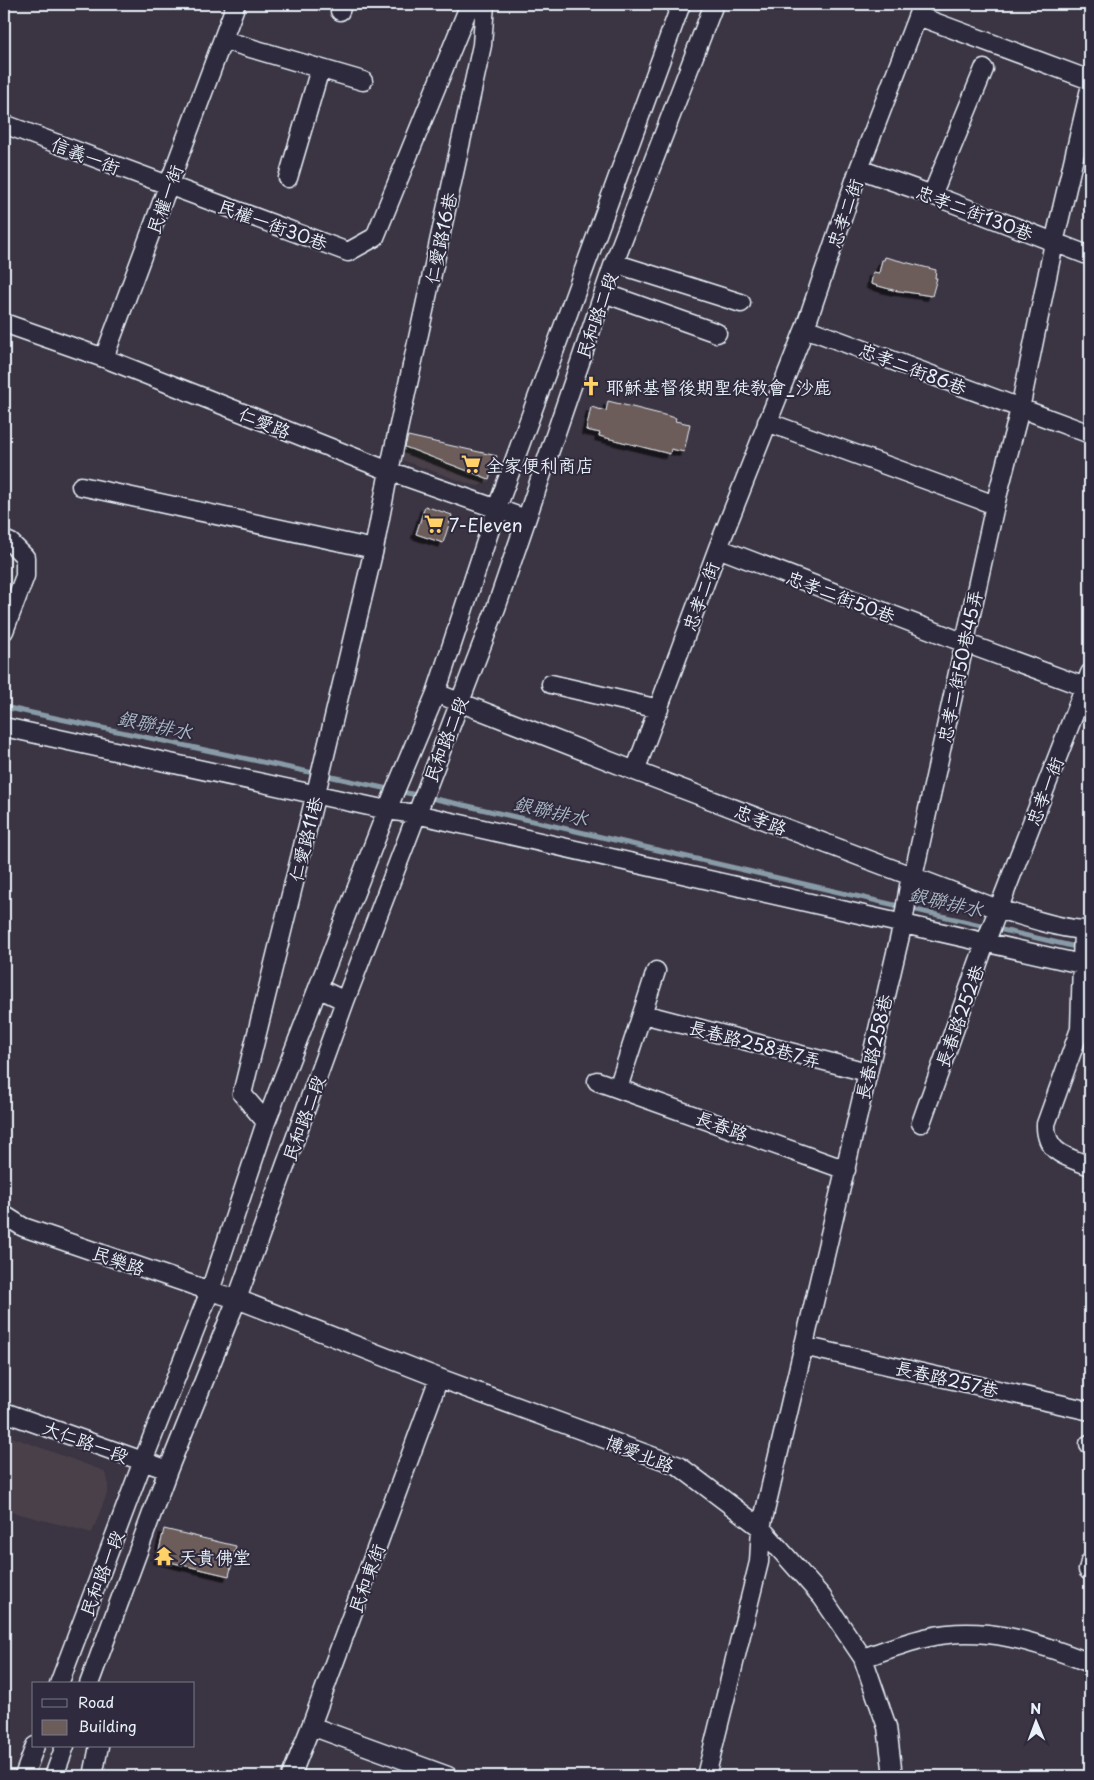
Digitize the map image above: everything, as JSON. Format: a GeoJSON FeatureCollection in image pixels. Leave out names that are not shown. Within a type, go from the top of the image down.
{"type":"FeatureCollection","features":[{"type":"Feature","properties":{"kind":"street","name":"民權一街"},"geometry":{"type":"LineString","coordinates":[[104,358],[236,4]]}},
{"type":"Feature","properties":{"kind":"street","name":"民權一街30巷"},"geometry":{"type":"LineString","coordinates":[[168,186],[348,252],[375,237],[470,4]]}},
{"type":"Feature","properties":{"kind":"street","name":"仁愛路16巷"},"geometry":{"type":"LineString","coordinates":[[389,471],[482,45],[485,4]]}},
{"type":"Feature","properties":{"kind":"street","name":"民和路二段"},"geometry":{"type":"LineString","coordinates":[[143,1461],[210,1291],[266,1122],[388,810],[436,693],[497,508],[680,4]]}},
{"type":"Feature","properties":{"kind":"street","name":"民和路二段"},"geometry":{"type":"LineString","coordinates":[[168,1470],[237,1299],[345,1001],[496,608],[614,263],[714,4]]}},
{"type":"Feature","properties":{"kind":"street"},"geometry":{"type":"LineString","coordinates":[[920,10],[1090,80]]}},
{"type":"Feature","properties":{"kind":"street","name":"忠孝二街"},"geometry":{"type":"LineString","coordinates":[[635,771],[718,548],[805,328],[859,169],[920,10]]}},
{"type":"Feature","properties":{"kind":"street"},"geometry":{"type":"LineString","coordinates":[[223,40],[362,81]]}},
{"type":"Feature","properties":{"kind":"street"},"geometry":{"type":"LineString","coordinates":[[288,178],[320,69]]}},
{"type":"Feature","properties":{"kind":"street"},"geometry":{"type":"LineString","coordinates":[[932,195],[984,69]]}},
{"type":"Feature","properties":{"kind":"street","name":"忠孝二街50巷45弄"},"geometry":{"type":"LineString","coordinates":[[903,923],[909,886],[995,505],[1020,409],[1054,243],[1090,89]]}},
{"type":"Feature","properties":{"kind":"street","name":"信義一街"},"geometry":{"type":"LineString","coordinates":[[4,124],[168,186]]}},
{"type":"Feature","properties":{"kind":"street","name":"忠孝二街130巷"},"geometry":{"type":"LineString","coordinates":[[859,169],[1090,256]]}},
{"type":"Feature","properties":{"kind":"street"},"geometry":{"type":"LineString","coordinates":[[614,263],[741,303]]}},
{"type":"Feature","properties":{"kind":"street"},"geometry":{"type":"LineString","coordinates":[[604,293],[717,333]]}},
{"type":"Feature","properties":{"kind":"street","name":"仁愛路"},"geometry":{"type":"LineString","coordinates":[[4,323],[104,358],[389,471],[526,519]]}},
{"type":"Feature","properties":{"kind":"street","name":"忠孝二街86巷"},"geometry":{"type":"LineString","coordinates":[[805,328],[1090,434]]}},
{"type":"Feature","properties":{"kind":"street"},"geometry":{"type":"LineString","coordinates":[[767,422],[995,505]]}},
{"type":"Feature","properties":{"kind":"street","name":"仁愛路11巷"},"geometry":{"type":"LineString","coordinates":[[266,1122],[242,1094],[374,549],[389,471]]}},
{"type":"Feature","properties":{"kind":"street"},"geometry":{"type":"LineString","coordinates":[[81,486],[374,549]]}},
{"type":"Feature","properties":{"kind":"street"},"geometry":{"type":"LineString","coordinates":[[4,540],[11,542],[25,557],[25,576],[4,631]]}},
{"type":"Feature","properties":{"kind":"street","name":"忠孝二街50巷"},"geometry":{"type":"LineString","coordinates":[[718,548],[965,643],[1088,680]]}},
{"type":"Feature","properties":{"kind":"street","name":"忠孝一街"},"geometry":{"type":"LineString","coordinates":[[998,910],[1088,680]]}},
{"type":"Feature","properties":{"kind":"street"},"geometry":{"type":"LineString","coordinates":[[551,684],[659,709]]}},
{"type":"Feature","properties":{"kind":"street","name":"忠孝路"},"geometry":{"type":"LineString","coordinates":[[436,693],[998,910],[1087,930]]}},
{"type":"Feature","properties":{"kind":"street"},"geometry":{"type":"LineString","coordinates":[[4,726],[388,810],[416,814],[1086,965]]}},
{"type":"Feature","properties":{"kind":"street","name":"長春路252巷"},"geometry":{"type":"LineString","coordinates":[[921,1123],[998,910]]}},
{"type":"Feature","properties":{"kind":"street","name":"長春路258巷"},"geometry":{"type":"LineString","coordinates":[[846,1170],[867,1072],[903,923]]}},
{"type":"Feature","properties":{"kind":"street"},"geometry":{"type":"LineString","coordinates":[[1087,930],[1085,1030],[1046,1124],[1046,1133],[1058,1154],[1090,1166]]}},
{"type":"Feature","properties":{"kind":"street"},"geometry":{"type":"LineString","coordinates":[[618,1088],[656,971]]}},
{"type":"Feature","properties":{"kind":"street"},"geometry":{"type":"LineString","coordinates":[[318,988],[345,1001]]}},
{"type":"Feature","properties":{"kind":"street","name":"長春路258巷7弄"},"geometry":{"type":"LineString","coordinates":[[643,1014],[867,1072]]}},
{"type":"Feature","properties":{"kind":"street","name":"長春路"},"geometry":{"type":"LineString","coordinates":[[597,1080],[846,1170]]}},
{"type":"Feature","properties":{"kind":"street"},"geometry":{"type":"LineString","coordinates":[[706,1776],[759,1562],[761,1528],[846,1170]]}},
{"type":"Feature","properties":{"kind":"street","name":"民樂路"},"geometry":{"type":"LineString","coordinates":[[4,1215],[24,1227],[237,1299]]}},
{"type":"Feature","properties":{"kind":"street","name":"博愛北路"},"geometry":{"type":"LineString","coordinates":[[237,1299],[439,1378],[679,1466],[761,1528],[822,1596],[862,1658],[887,1727],[893,1776]]}},
{"type":"Feature","properties":{"kind":"street","name":"長春路257巷"},"geometry":{"type":"LineString","coordinates":[[803,1346],[1090,1411]]}},
{"type":"Feature","properties":{"kind":"street","name":"民和東街"},"geometry":{"type":"LineString","coordinates":[[291,1776],[439,1378]]}},
{"type":"Feature","properties":{"kind":"street","name":"大仁路一段"},"geometry":{"type":"LineString","coordinates":[[4,1412],[168,1470]]}},
{"type":"Feature","properties":{"kind":"street","name":"民和路一段"},"geometry":{"type":"LineString","coordinates":[[60,1682],[143,1461]]}},
{"type":"Feature","properties":{"kind":"street","name":"民和路一段"},"geometry":{"type":"LineString","coordinates":[[90,1682],[168,1470]]}},
{"type":"Feature","properties":{"kind":"street"},"geometry":{"type":"LineString","coordinates":[[862,1658],[924,1638],[954,1633],[972,1633],[1022,1639],[1090,1663]]}},
{"type":"Feature","properties":{"kind":"street"},"geometry":{"type":"LineString","coordinates":[[311,1726],[448,1776]]}},
{"type":"Feature","properties":{"kind":"street"},"geometry":{"type":"LineString","coordinates":[[24,1776],[34,1748]]}},
{"type":"Feature","properties":{"kind":"street"},"geometry":{"type":"LineString","coordinates":[[54,1776],[64,1748]]}},
{"type":"Feature","properties":{"kind":"street"},"geometry":{"type":"LineString","coordinates":[[93,1776],[100,1748]]}},
{"type":"Feature","properties":{"kind":"shaded area"},"geometry":{"type":"Polygon","coordinates":[[[408,436],[497,456],[489,481],[479,486],[472,485],[402,460],[408,436]]]}},
{"type":"Feature","properties":{"kind":"shaded area"},"geometry":{"type":"Polygon","coordinates":[[[4,1434],[104,1471],[108,1480],[108,1491],[92,1533],[4,1510],[4,1434]]]}},
{"type":"Feature","properties":{"kind":"building"},"geometry":{"type":"Polygon","coordinates":[[[885,257],[936,270],[935,278],[937,278],[932,296],[893,290],[871,284],[873,272],[879,273],[882,260],[885,257]]]}},
{"type":"Feature","properties":{"kind":"building"},"geometry":{"type":"Polygon","coordinates":[[[608,401],[676,418],[675,421],[690,424],[684,452],[671,449],[670,454],[599,436],[600,433],[586,430],[591,407],[606,411],[608,401]]]}},
{"type":"Feature","properties":{"kind":"building","name":"全家便利商店"},"geometry":{"type":"Polygon","coordinates":[[[408,436],[497,456],[489,479],[405,447],[408,436]]]}},
{"type":"Feature","properties":{"kind":"building","name":"7-Eleven"},"geometry":{"type":"Polygon","coordinates":[[[425,506],[452,515],[443,543],[416,534],[425,506]]]}},
{"type":"Feature","properties":{"kind":"building"},"geometry":{"type":"Polygon","coordinates":[[[164,1529],[236,1546],[229,1576],[157,1559],[164,1529]]]}},
{"type":"Feature","properties":{"kind":"waterway","name":"銀聯排水"},"geometry":{"type":"LineString","coordinates":[[4,707],[468,806],[1080,948]]}},
{"type":"Feature","properties":{"kind":"place","name":"耶穌基督後期聖徒教會_沙鹿"},"geometry":{"type":"Point","coordinates":[591,386]}},
{"type":"Feature","properties":{"kind":"place","name":"全家便利商店"},"geometry":{"type":"Point","coordinates":[471,464]}},
{"type":"Feature","properties":{"kind":"place","name":"7-Eleven"},"geometry":{"type":"Point","coordinates":[434,524]}},
{"type":"Feature","properties":{"kind":"place","name":"天貴佛堂"},"geometry":{"type":"Point","coordinates":[164,1556]}}]}
